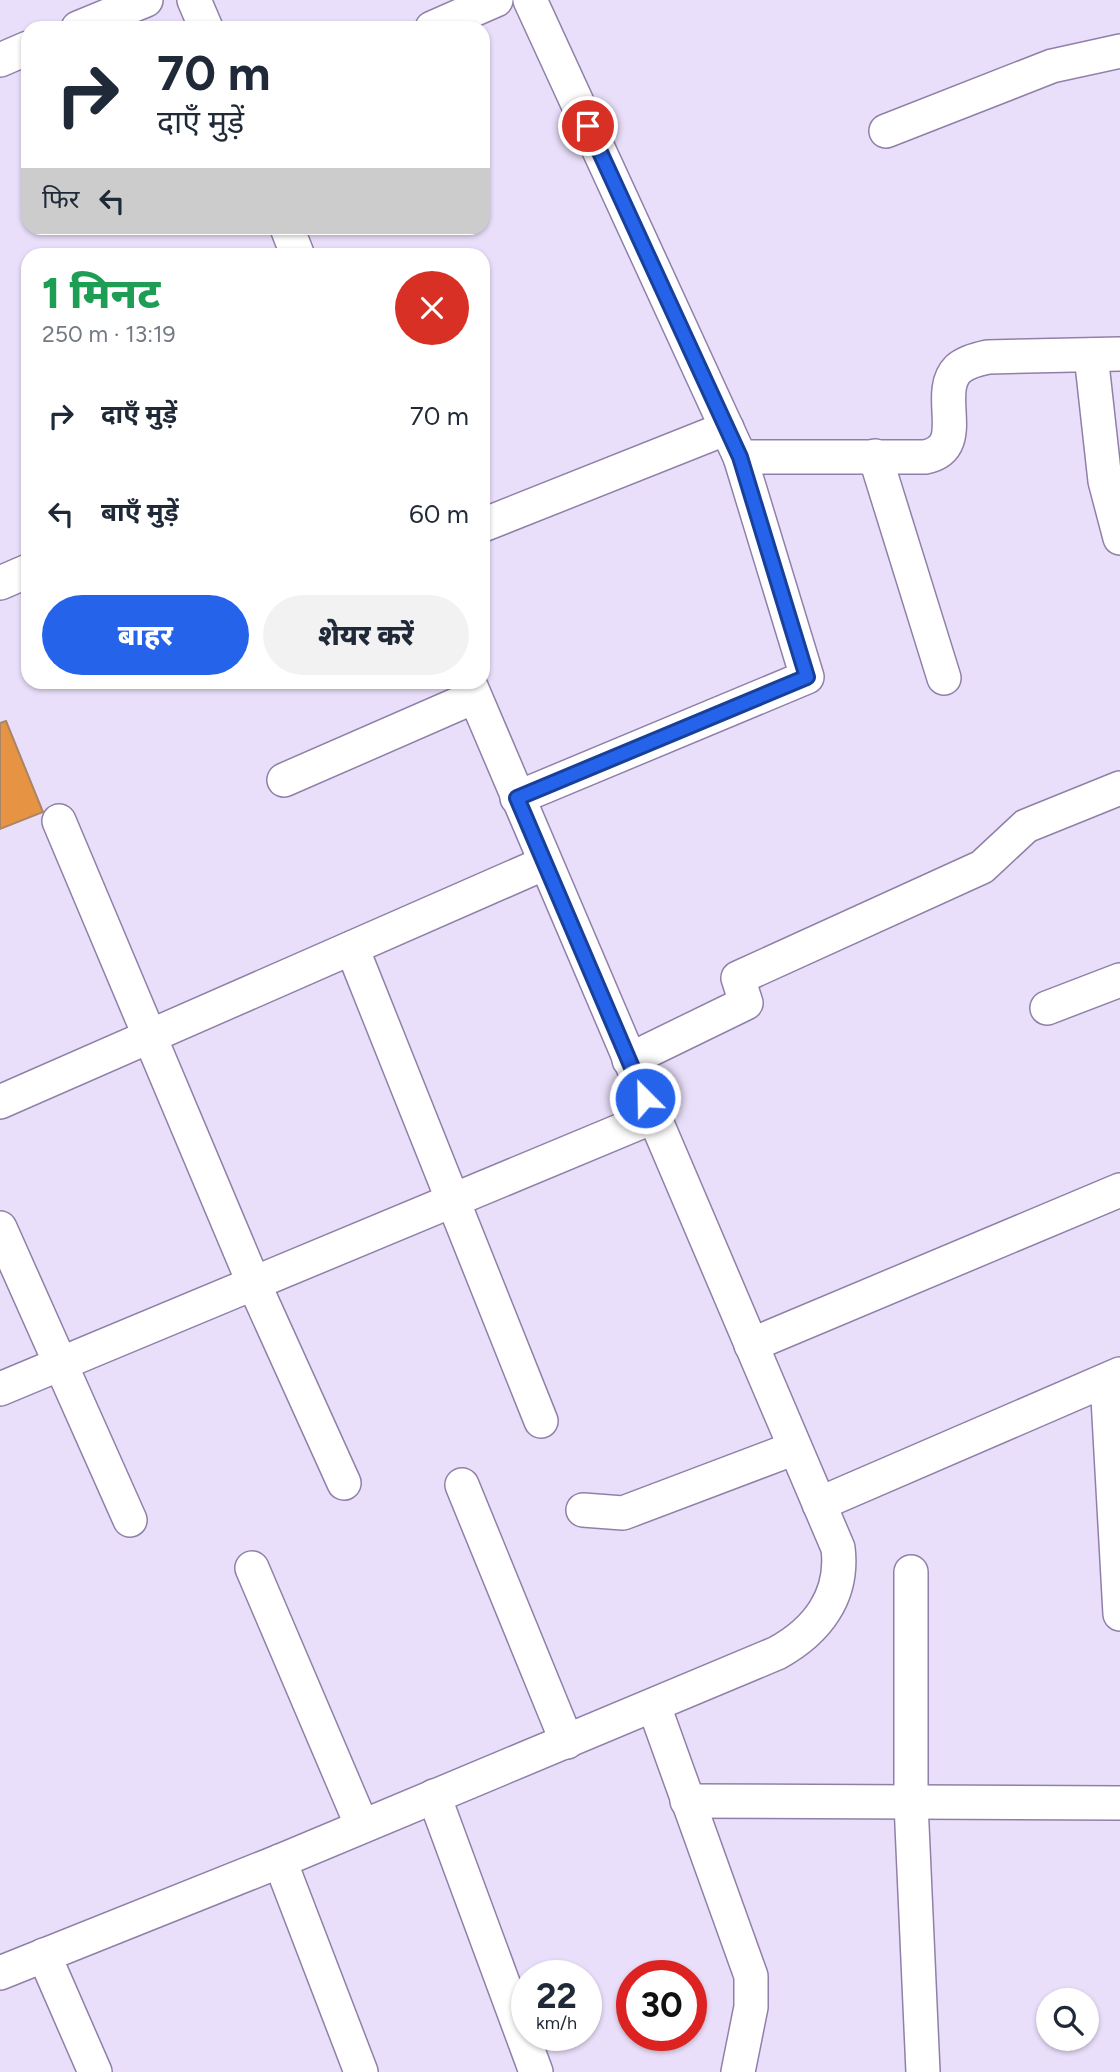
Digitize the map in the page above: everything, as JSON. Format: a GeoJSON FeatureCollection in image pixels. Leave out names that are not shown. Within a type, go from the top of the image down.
{"type":"FeatureCollection","features":[{"type":"Feature","properties":{"kind":"street"},"geometry":{"type":"LineString","coordinates":[[95,21],[146,0]]}},
{"type":"Feature","properties":{"kind":"street"},"geometry":{"type":"LineString","coordinates":[[194,0],[203,21]]}},
{"type":"Feature","properties":{"kind":"street"},"geometry":{"type":"LineString","coordinates":[[448,21],[496,0]]}},
{"type":"Feature","properties":{"kind":"street"},"geometry":{"type":"LineString","coordinates":[[517,798],[807,677],[734,442],[530,0]]}},
{"type":"Feature","properties":{"kind":"street"},"geometry":{"type":"LineString","coordinates":[[0,60],[21,51]]}},
{"type":"Feature","properties":{"kind":"street"},"geometry":{"type":"LineString","coordinates":[[886,131],[1052,65],[1120,51]]}},
{"type":"Feature","properties":{"kind":"street"},"geometry":{"type":"LineString","coordinates":[[490,523],[734,442],[874,456],[936,455],[945,448],[950,385],[957,370],[988,357],[1106,355],[1105,481],[1120,538]]}},
{"type":"Feature","properties":{"kind":"street"},"geometry":{"type":"LineString","coordinates":[[874,456],[944,678]]}},
{"type":"Feature","properties":{"kind":"street"},"geometry":{"type":"LineString","coordinates":[[0,583],[21,574]]}},
{"type":"Feature","properties":{"kind":"street"},"geometry":{"type":"LineString","coordinates":[[0,1973],[280,1861],[777,1653],[796,1642],[821,1618],[840,1565],[838,1548],[472,690],[284,780]]}},
{"type":"Feature","properties":{"kind":"street"},"geometry":{"type":"LineString","coordinates":[[629,1060],[746,1003],[738,978],[982,867],[1026,826],[1120,789]]}},
{"type":"Feature","properties":{"kind":"street"},"geometry":{"type":"LineString","coordinates":[[59,821],[254,1284],[344,1483]]}},
{"type":"Feature","properties":{"kind":"street"},"geometry":{"type":"LineString","coordinates":[[0,1102],[545,863]]}},
{"type":"Feature","properties":{"kind":"street"},"geometry":{"type":"LineString","coordinates":[[352,948],[541,1420]]}},
{"type":"Feature","properties":{"kind":"street"},"geometry":{"type":"LineString","coordinates":[[1047,1009],[1120,980]]}},
{"type":"Feature","properties":{"kind":"street"},"geometry":{"type":"LineString","coordinates":[[0,1389],[653,1116]]}},
{"type":"Feature","properties":{"kind":"street"},"geometry":{"type":"LineString","coordinates":[[751,1345],[1120,1189]]}},
{"type":"Feature","properties":{"kind":"street"},"geometry":{"type":"LineString","coordinates":[[0,1228],[130,1520]]}},
{"type":"Feature","properties":{"kind":"street"},"geometry":{"type":"LineString","coordinates":[[819,1504],[1113,1377],[1120,1614]]}},
{"type":"Feature","properties":{"kind":"street"},"geometry":{"type":"LineString","coordinates":[[583,1510],[623,1513],[795,1448]]}},
{"type":"Feature","properties":{"kind":"street"},"geometry":{"type":"LineString","coordinates":[[463,1485],[567,1742]]}},
{"type":"Feature","properties":{"kind":"street"},"geometry":{"type":"LineString","coordinates":[[252,1568],[362,1826]]}},
{"type":"Feature","properties":{"kind":"street"},"geometry":{"type":"LineString","coordinates":[[911,1572],[911,1802],[923,2072]]}},
{"type":"Feature","properties":{"kind":"street"},"geometry":{"type":"LineString","coordinates":[[654,1706],[751,1976],[752,1999],[738,2072]]}},
{"type":"Feature","properties":{"kind":"street"},"geometry":{"type":"LineString","coordinates":[[434,1796],[536,2072]]}},
{"type":"Feature","properties":{"kind":"street"},"geometry":{"type":"LineString","coordinates":[[687,1801],[1120,1803]]}},
{"type":"Feature","properties":{"kind":"street"},"geometry":{"type":"LineString","coordinates":[[280,1861],[361,2072]]}},
{"type":"Feature","properties":{"kind":"street"},"geometry":{"type":"LineString","coordinates":[[44,1955],[95,2072]]}},
{"type":"Feature","properties":{"kind":"building"},"geometry":{"type":"Polygon","coordinates":[[[6,721],[43,812],[0,829],[0,723],[6,721]]]}},
{"type":"Feature","properties":{"kind":"route"},"geometry":{"type":"LineString","coordinates":[[588,126],[740,457],[807,677],[517,798],[645,1098]]}}]}
